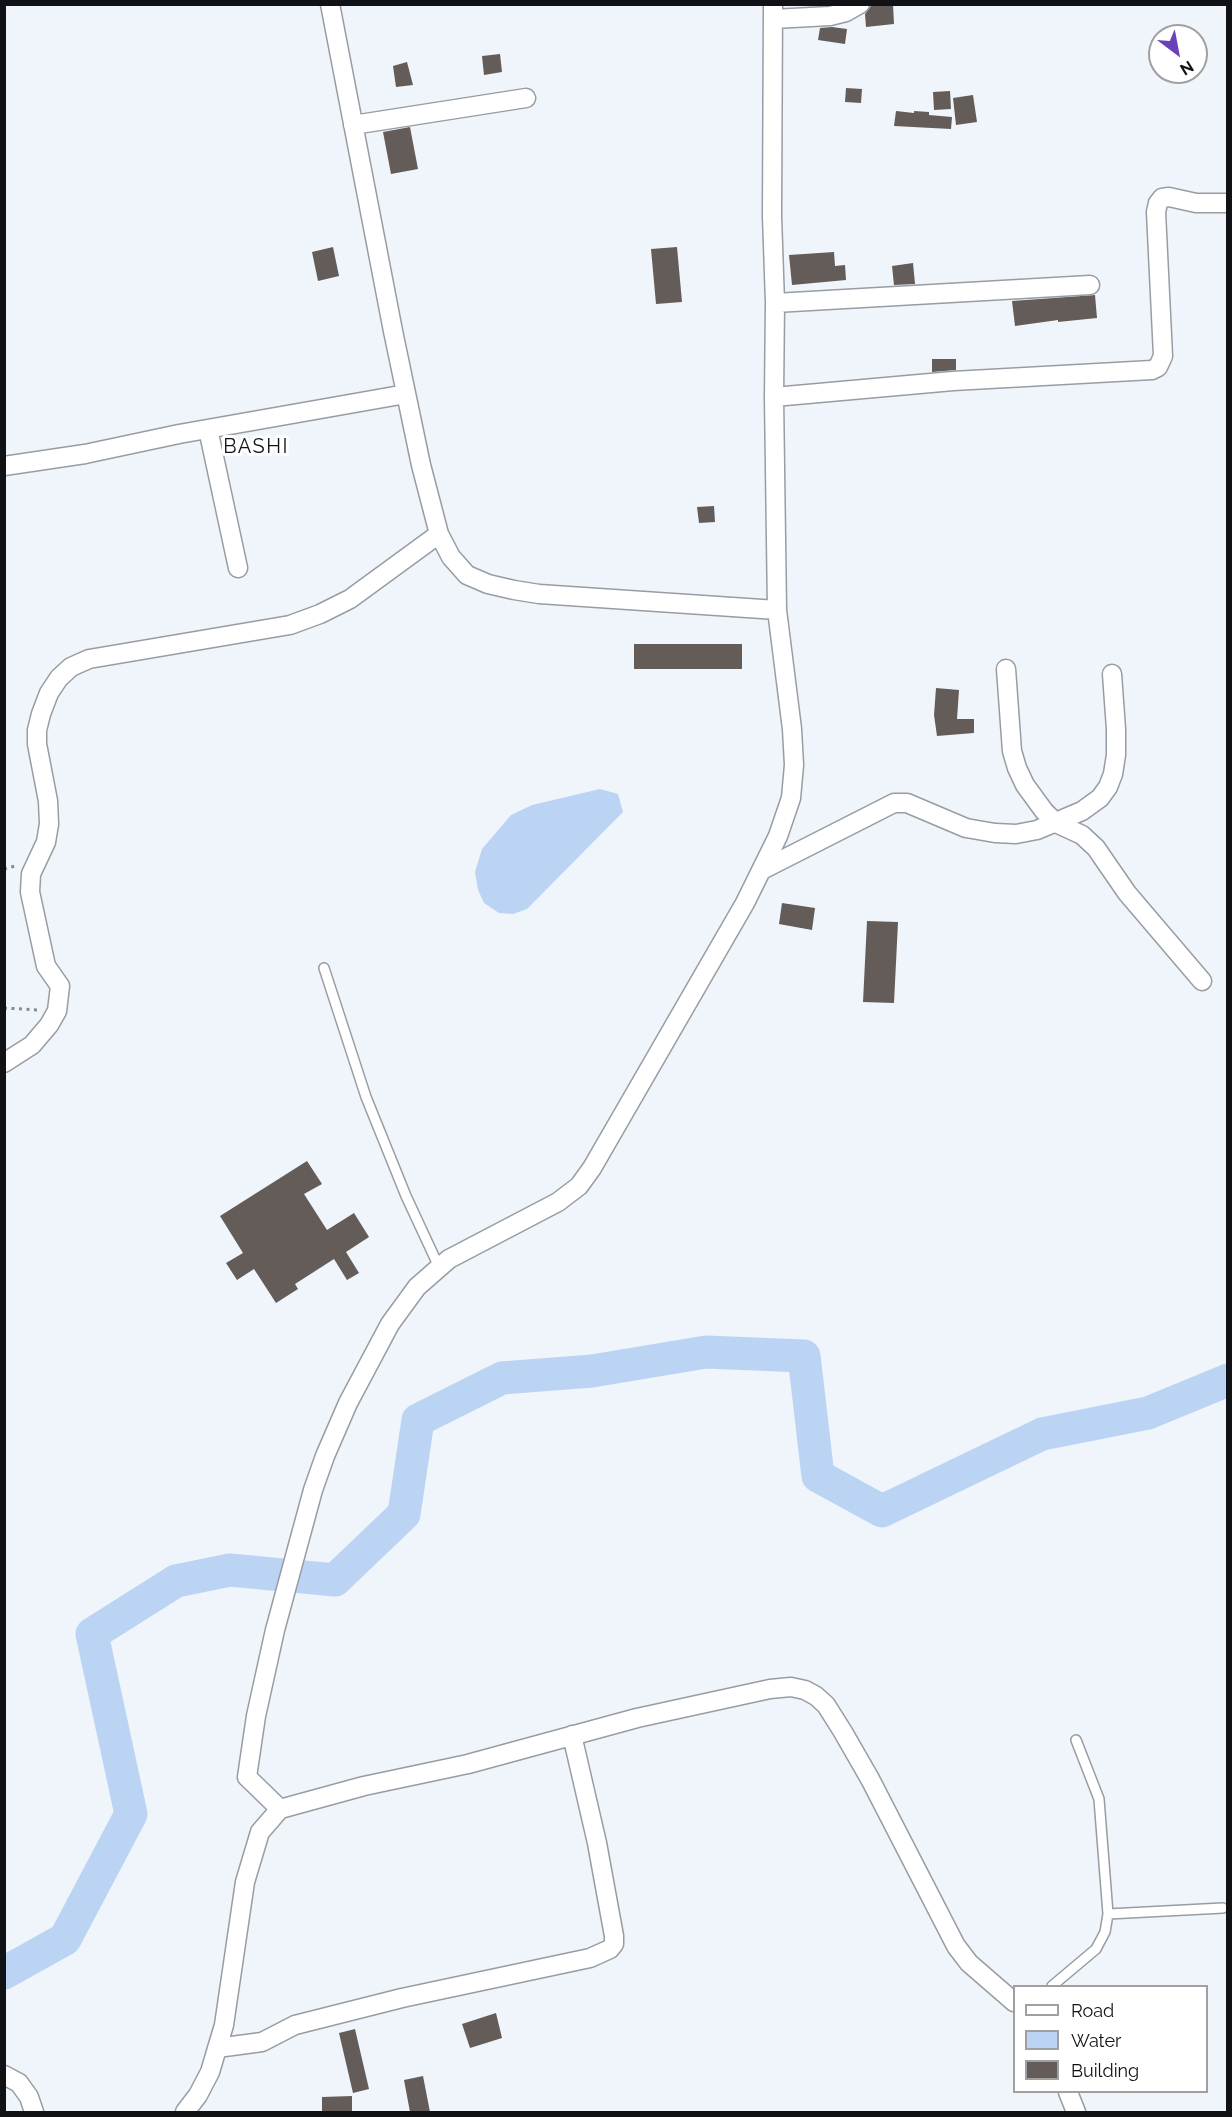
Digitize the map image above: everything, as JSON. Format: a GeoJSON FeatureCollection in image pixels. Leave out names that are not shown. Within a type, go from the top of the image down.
{"type":"FeatureCollection","features":[{"type":"Feature","properties":{"kind":"street"},"geometry":{"type":"LineString","coordinates":[[330,4],[421,465],[439,534],[451,557],[467,575],[488,584],[514,590],[539,594],[777,610]]}},
{"type":"Feature","properties":{"kind":"street"},"geometry":{"type":"LineString","coordinates":[[280,1809],[247,1777],[256,1716],[275,1630],[305,1520],[325,1456],[348,1403],[402,1305],[417,1287],[439,1267],[472,1245],[541,1212],[579,1186],[592,1168],[683,1012],[762,870],[778,836],[791,798],[794,765],[791,718],[777,610],[775,303],[772,216],[773,12],[830,16],[846,12],[860,4]]}},
{"type":"Feature","properties":{"kind":"street"},"geometry":{"type":"LineString","coordinates":[[353,125],[526,98]]}},
{"type":"Feature","properties":{"kind":"street"},"geometry":{"type":"LineString","coordinates":[[774,396],[953,381],[1152,370],[1158,367],[1163,356],[1156,212],[1158,203],[1162,198],[1169,197],[1196,203],[1227,203]]}},
{"type":"Feature","properties":{"kind":"street"},"geometry":{"type":"LineString","coordinates":[[775,303],[1090,285]]}},
{"type":"Feature","properties":{"kind":"street"},"geometry":{"type":"LineString","coordinates":[[4,466],[85,454],[208,429],[406,394]]}},
{"type":"Feature","properties":{"kind":"street"},"geometry":{"type":"LineString","coordinates":[[208,429],[237,568]]}},
{"type":"Feature","properties":{"kind":"street"},"geometry":{"type":"LineString","coordinates":[[4,1063],[32,1045],[49,1025],[57,1011],[60,986],[46,966],[30,892],[31,874],[46,842],[49,824],[48,801],[37,744],[37,730],[40,714],[49,693],[59,678],[71,667],[89,659],[290,625],[320,614],[350,599],[439,534]]}},
{"type":"Feature","properties":{"kind":"street"},"geometry":{"type":"LineString","coordinates":[[1006,669],[1010,733],[1017,768],[1035,799],[1056,823],[1082,835],[1096,848],[1133,900],[1202,981]]}},
{"type":"Feature","properties":{"kind":"street"},"geometry":{"type":"LineString","coordinates":[[762,870],[894,803],[906,803],[966,828],[1016,834],[1037,830],[1082,811],[1100,798],[1113,774],[1116,729],[1112,674]]}},
{"type":"Feature","properties":{"kind":"street"},"geometry":{"type":"LineString","coordinates":[[185,2112],[198,2095],[210,2072],[217,2048],[228,2000],[245,1882],[260,1832],[280,1809],[364,1786],[468,1764],[637,1718],[770,1689],[791,1687],[805,1690],[816,1696],[832,1714],[870,1779],[956,1946],[969,1963],[1013,2001]]}},
{"type":"Feature","properties":{"kind":"street"},"geometry":{"type":"LineString","coordinates":[[217,2048],[262,2042],[295,2025],[402,1998],[590,1958],[610,1949],[614,1944],[615,1936],[597,1843],[572,1735]]}},
{"type":"Feature","properties":{"kind":"street"},"geometry":{"type":"LineString","coordinates":[[4,2075],[19,2083],[29,2097],[34,2112]]}},
{"type":"Feature","properties":{"kind":"street"},"geometry":{"type":"LineString","coordinates":[[1069,2093],[1076,2112]]}},
{"type":"Feature","properties":{"kind":"lane"},"geometry":{"type":"LineString","coordinates":[[324,968],[366,1097],[402,1187],[439,1267]]}},
{"type":"Feature","properties":{"kind":"lane"},"geometry":{"type":"LineString","coordinates":[[1053,1985],[1096,1949],[1105,1932],[1108,1914],[1099,1799],[1076,1740]]}},
{"type":"Feature","properties":{"kind":"lane"},"geometry":{"type":"LineString","coordinates":[[1108,1914],[1223,1908]]}},
{"type":"Feature","properties":{"kind":"path"},"geometry":{"type":"LineString","coordinates":[[4,1008],[57,1011]]}},
{"type":"Feature","properties":{"kind":"water"},"geometry":{"type":"Polygon","coordinates":[[[600,789],[618,794],[623,812],[527,909],[513,914],[499,913],[484,903],[478,890],[475,872],[482,849],[511,815],[532,805],[600,789]]]}},
{"type":"Feature","properties":{"kind":"building"},"geometry":{"type":"Polygon","coordinates":[[[893,4],[894,24],[866,27],[865,14],[871,6],[893,4]]]}},
{"type":"Feature","properties":{"kind":"building"},"geometry":{"type":"Polygon","coordinates":[[[820,28],[847,29],[845,44],[818,40],[820,28]]]}},
{"type":"Feature","properties":{"kind":"building"},"geometry":{"type":"Polygon","coordinates":[[[500,54],[502,72],[484,75],[482,56],[500,54]]]}},
{"type":"Feature","properties":{"kind":"building"},"geometry":{"type":"Polygon","coordinates":[[[407,62],[413,85],[396,87],[393,66],[407,62]]]}},
{"type":"Feature","properties":{"kind":"building"},"geometry":{"type":"Polygon","coordinates":[[[846,88],[862,89],[861,103],[845,102],[846,88]]]}},
{"type":"Feature","properties":{"kind":"building"},"geometry":{"type":"Polygon","coordinates":[[[950,91],[951,109],[934,110],[933,92],[950,91]]]}},
{"type":"Feature","properties":{"kind":"building"},"geometry":{"type":"Polygon","coordinates":[[[973,95],[977,122],[956,125],[953,98],[973,95]]]}},
{"type":"Feature","properties":{"kind":"building"},"geometry":{"type":"Polygon","coordinates":[[[896,111],[929,112],[929,115],[952,117],[951,129],[894,126],[896,111]]]}},
{"type":"Feature","properties":{"kind":"building"},"geometry":{"type":"Polygon","coordinates":[[[410,127],[418,169],[391,174],[383,132],[410,127]]]}},
{"type":"Feature","properties":{"kind":"building"},"geometry":{"type":"Polygon","coordinates":[[[333,247],[339,276],[318,281],[312,252],[333,247]]]}},
{"type":"Feature","properties":{"kind":"building"},"geometry":{"type":"Polygon","coordinates":[[[677,247],[682,302],[656,304],[651,249],[677,247]]]}},
{"type":"Feature","properties":{"kind":"building"},"geometry":{"type":"Polygon","coordinates":[[[834,252],[835,266],[845,265],[846,280],[792,285],[789,255],[834,252]]]}},
{"type":"Feature","properties":{"kind":"building"},"geometry":{"type":"Polygon","coordinates":[[[913,263],[915,284],[894,285],[892,266],[913,263]]]}},
{"type":"Feature","properties":{"kind":"building"},"geometry":{"type":"Polygon","coordinates":[[[1095,295],[1097,318],[1015,326],[1012,301],[1095,295]]]}},
{"type":"Feature","properties":{"kind":"building"},"geometry":{"type":"Polygon","coordinates":[[[932,359],[956,359],[956,370],[932,372],[932,359]]]}},
{"type":"Feature","properties":{"kind":"building"},"geometry":{"type":"Polygon","coordinates":[[[714,506],[715,522],[699,523],[697,507],[714,506]]]}},
{"type":"Feature","properties":{"kind":"building"},"geometry":{"type":"Polygon","coordinates":[[[634,644],[742,644],[742,669],[634,669],[634,644]]]}},
{"type":"Feature","properties":{"kind":"building"},"geometry":{"type":"Polygon","coordinates":[[[936,688],[959,690],[957,719],[974,719],[974,733],[937,736],[934,715],[936,688]]]}},
{"type":"Feature","properties":{"kind":"building"},"geometry":{"type":"Polygon","coordinates":[[[782,903],[815,908],[812,930],[779,924],[782,903]]]}},
{"type":"Feature","properties":{"kind":"building"},"geometry":{"type":"Polygon","coordinates":[[[867,921],[898,922],[894,1003],[863,1002],[867,921]]]}},
{"type":"Feature","properties":{"kind":"building"},"geometry":{"type":"Polygon","coordinates":[[[307,1161],[322,1184],[304,1194],[327,1230],[354,1213],[369,1237],[346,1252],[359,1273],[347,1280],[334,1259],[295,1284],[298,1289],[276,1303],[254,1269],[237,1280],[226,1263],[243,1253],[220,1216],[307,1161]]]}},
{"type":"Feature","properties":{"kind":"building"},"geometry":{"type":"Polygon","coordinates":[[[496,2013],[502,2038],[470,2048],[462,2024],[496,2013]]]}},
{"type":"Feature","properties":{"kind":"building"},"geometry":{"type":"Polygon","coordinates":[[[355,2029],[369,2089],[353,2093],[339,2033],[355,2029]]]}},
{"type":"Feature","properties":{"kind":"building"},"geometry":{"type":"Polygon","coordinates":[[[423,2076],[430,2112],[410,2112],[404,2080],[423,2076]]]}},
{"type":"Feature","properties":{"kind":"building"},"geometry":{"type":"Polygon","coordinates":[[[352,2096],[352,2112],[322,2112],[322,2097],[352,2096]]]}},
{"type":"Feature","properties":{"kind":"waterway"},"geometry":{"type":"LineString","coordinates":[[4,1973],[65,1939],[131,1814],[92,1634],[176,1581],[230,1570],[335,1580],[404,1514],[418,1420],[502,1378],[592,1371],[706,1352],[804,1356],[818,1476],[882,1511],[1042,1434],[1148,1413],[1228,1380]]}},
{"type":"Feature","properties":{"kind":"district","name":"BASHI"},"geometry":{"type":"Point","coordinates":[256,447]}}]}
